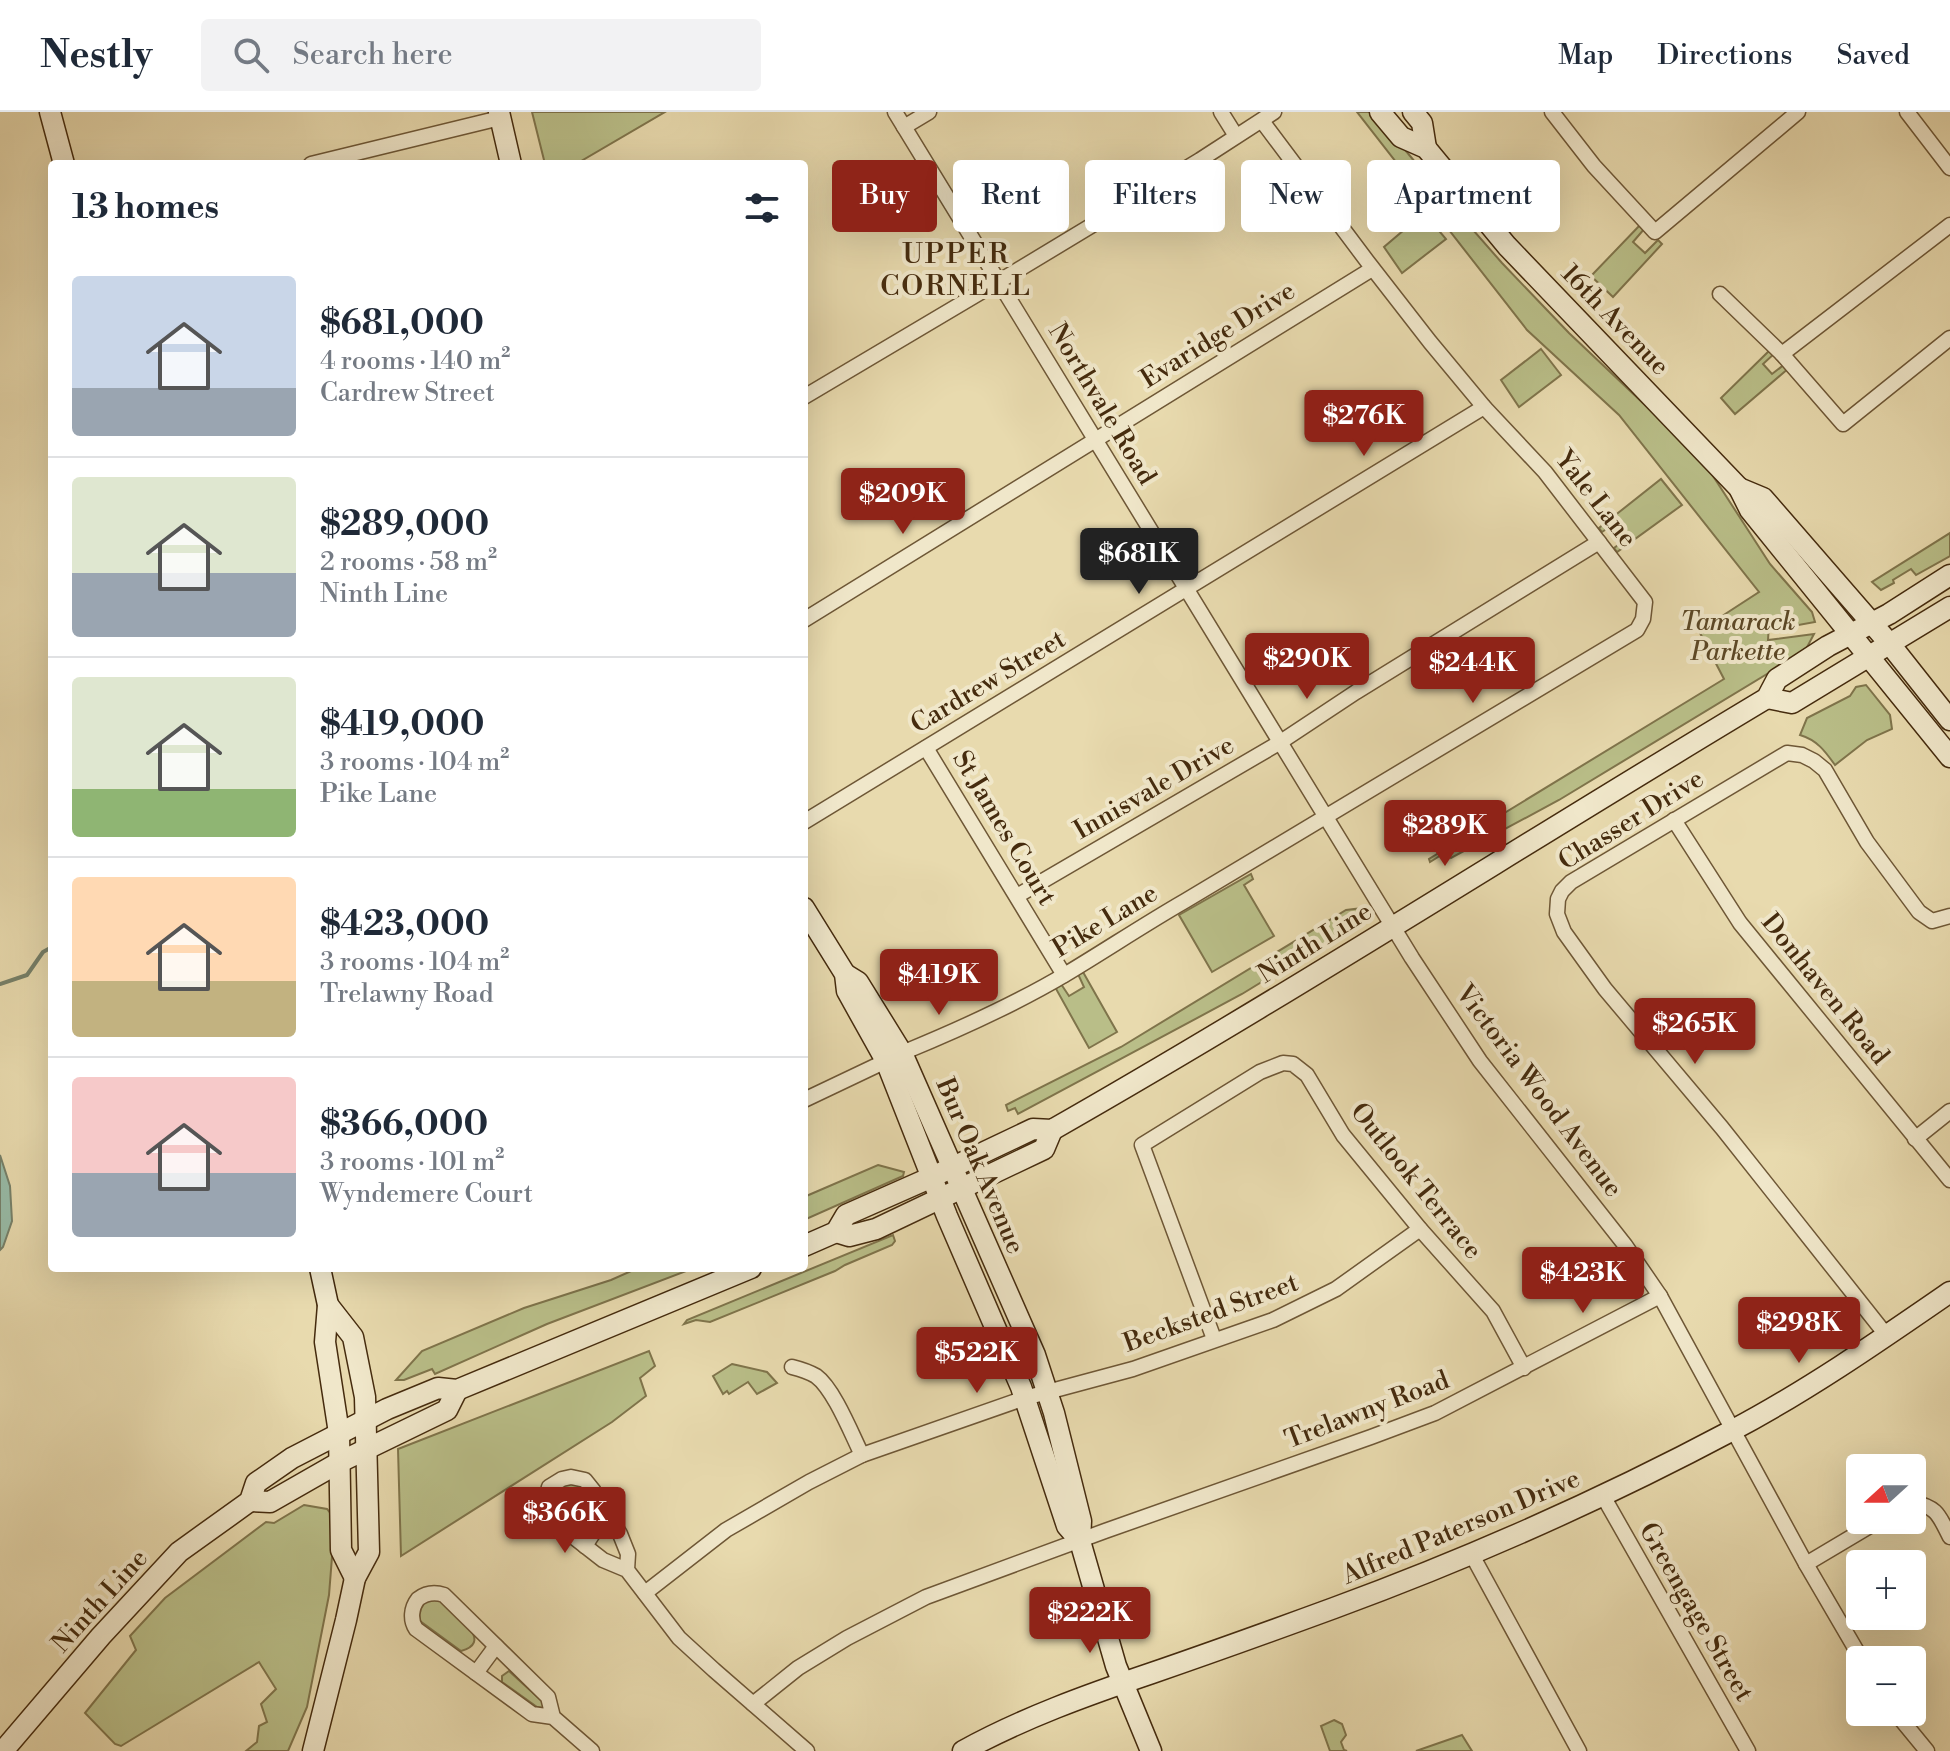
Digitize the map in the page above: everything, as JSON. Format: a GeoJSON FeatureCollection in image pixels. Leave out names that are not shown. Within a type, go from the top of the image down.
{"type":"FeatureCollection","features":[{"type":"Feature","properties":{"kind":"main road"},"geometry":{"type":"LineString","coordinates":[[50,112],[63,160]]}},
{"type":"Feature","properties":{"kind":"main road","name":"16th Avenue"},"geometry":{"type":"LineString","coordinates":[[1380,112],[1401,137],[1426,148],[1507,246],[1739,488],[1750,510],[1950,757]]}},
{"type":"Feature","properties":{"kind":"main road","name":"16th Avenue"},"geometry":{"type":"LineString","coordinates":[[1413,112],[1422,123],[1426,148]]}},
{"type":"Feature","properties":{"kind":"main road"},"geometry":{"type":"LineString","coordinates":[[500,115],[510,160]]}},
{"type":"Feature","properties":{"kind":"main road","name":"16th Avenue"},"geometry":{"type":"LineString","coordinates":[[1739,488],[1763,498],[1889,643],[1950,720]]}},
{"type":"Feature","properties":{"kind":"main road","name":"Ninth Line"},"geometry":{"type":"LineString","coordinates":[[808,1244],[836,1232],[846,1215],[1033,1129],[1052,1130],[1167,1064],[1767,698],[1777,679],[1950,575]]}},
{"type":"Feature","properties":{"kind":"main road","name":"Ninth Line"},"geometry":{"type":"LineString","coordinates":[[1767,698],[1792,703],[1950,607]]}},
{"type":"Feature","properties":{"kind":"main road","name":"Bur Oak Avenue"},"geometry":{"type":"LineString","coordinates":[[808,914],[845,974],[847,991],[894,1057],[953,1168],[1035,1355],[1048,1391],[1081,1521],[1080,1541],[1122,1681],[1151,1751]]}},
{"type":"Feature","properties":{"kind":"main road","name":"Bur Oak Avenue"},"geometry":{"type":"LineString","coordinates":[[894,1057],[932,1177],[1025,1398],[1067,1526],[1080,1541]]}},
{"type":"Feature","properties":{"kind":"main road","name":"Ninth Line"},"geometry":{"type":"LineString","coordinates":[[836,1232],[849,1236],[876,1229],[941,1199],[1044,1149],[1052,1130]]}},
{"type":"Feature","properties":{"kind":"main road"},"geometry":{"type":"LineString","coordinates":[[321,1272],[328,1305],[325,1342],[339,1433],[341,1550],[355,1578]]}},
{"type":"Feature","properties":{"kind":"main road","name":"Ninth Line"},"geometry":{"type":"LineString","coordinates":[[3,1751],[101,1636],[179,1552],[250,1501],[256,1483],[292,1458],[438,1388],[457,1390],[741,1272]]}},
{"type":"Feature","properties":{"kind":"main road","name":"Alfred Paterson Drive"},"geometry":{"type":"LineString","coordinates":[[963,1751],[988,1737],[1122,1681],[1334,1608],[1472,1555],[1603,1496],[1733,1430],[1887,1336],[1950,1292]]}},
{"type":"Feature","properties":{"kind":"main road"},"geometry":{"type":"LineString","coordinates":[[313,1751],[355,1578],[369,1552],[365,1397],[353,1337],[328,1305]]}},
{"type":"Feature","properties":{"kind":"main road","name":"Ninth Line"},"geometry":{"type":"LineString","coordinates":[[250,1501],[270,1502],[340,1462],[447,1410],[457,1390]]}},
{"type":"Feature","properties":{"kind":"street","name":"Northvale Road"},"geometry":{"type":"LineString","coordinates":[[895,112],[1325,818],[1394,925]]}},
{"type":"Feature","properties":{"kind":"street"},"geometry":{"type":"LineString","coordinates":[[904,127],[929,112]]}},
{"type":"Feature","properties":{"kind":"street"},"geometry":{"type":"LineString","coordinates":[[1221,112],[1236,136]]}},
{"type":"Feature","properties":{"kind":"street"},"geometry":{"type":"LineString","coordinates":[[1552,112],[1594,166],[1655,232],[1798,112]]}},
{"type":"Feature","properties":{"kind":"street"},"geometry":{"type":"LineString","coordinates":[[1907,112],[1950,168]]}},
{"type":"Feature","properties":{"kind":"street"},"geometry":{"type":"LineString","coordinates":[[326,160],[500,115]]}},
{"type":"Feature","properties":{"kind":"street"},"geometry":{"type":"LineString","coordinates":[[808,395],[1268,116]]}},
{"type":"Feature","properties":{"kind":"street","name":"Yale Lane"},"geometry":{"type":"LineString","coordinates":[[1268,116],[1372,269],[1484,407],[1545,472],[1645,602],[1643,619],[1637,630],[1325,818]]}},
{"type":"Feature","properties":{"kind":"street"},"geometry":{"type":"LineString","coordinates":[[1782,354],[1950,225]]}},
{"type":"Feature","properties":{"kind":"street","name":"Evaridge Drive"},"geometry":{"type":"LineString","coordinates":[[808,618],[1372,269]]}},
{"type":"Feature","properties":{"kind":"street"},"geometry":{"type":"LineString","coordinates":[[1720,294],[1782,354],[1843,424],[1950,338]]}},
{"type":"Feature","properties":{"kind":"street","name":"Cardrew Street"},"geometry":{"type":"LineString","coordinates":[[808,820],[1484,407]]}},
{"type":"Feature","properties":{"kind":"street","name":"Innisvale Drive"},"geometry":{"type":"LineString","coordinates":[[1017,896],[1279,743],[1599,542]]}},
{"type":"Feature","properties":{"kind":"street","name":"St James Court"},"geometry":{"type":"LineString","coordinates":[[926,748],[1064,975]]}},
{"type":"Feature","properties":{"kind":"street","name":"Chasser Drive"},"geometry":{"type":"LineString","coordinates":[[1887,1336],[1722,1128],[1605,989],[1564,932],[1557,914],[1558,899],[1571,882],[1787,753],[1802,755],[1825,770],[1867,842],[1919,912],[1932,921],[1950,916]]}},
{"type":"Feature","properties":{"kind":"street","name":"Pike Lane"},"geometry":{"type":"LineString","coordinates":[[808,1098],[961,1028],[1064,975],[1325,818]]}},
{"type":"Feature","properties":{"kind":"street","name":"Donhaven Road"},"geometry":{"type":"LineString","coordinates":[[1674,820],[1740,923],[1950,1180]]}},
{"type":"Feature","properties":{"kind":"street","name":"Victoria Wood Avenue"},"geometry":{"type":"LineString","coordinates":[[1394,925],[1412,958],[1480,1061],[1625,1245],[1660,1296],[1854,1646]]}},
{"type":"Feature","properties":{"kind":"street","name":"Outlook Terrace"},"geometry":{"type":"LineString","coordinates":[[1214,1339],[1142,1145],[1260,1072],[1283,1063],[1293,1064],[1307,1075],[1343,1135],[1493,1311],[1524,1368]]}},
{"type":"Feature","properties":{"kind":"street"},"geometry":{"type":"LineString","coordinates":[[1915,1139],[1950,1111]]}},
{"type":"Feature","properties":{"kind":"street","name":"Becksted Street"},"geometry":{"type":"LineString","coordinates":[[1048,1391],[1133,1369],[1273,1320],[1336,1289],[1420,1229]]}},
{"type":"Feature","properties":{"kind":"street","name":"Trelawny Road"},"geometry":{"type":"LineString","coordinates":[[753,1704],[798,1668],[847,1638],[926,1597],[1422,1418],[1660,1296]]}},
{"type":"Feature","properties":{"kind":"street"},"geometry":{"type":"LineString","coordinates":[[792,1367],[814,1374],[821,1380],[862,1455]]}},
{"type":"Feature","properties":{"kind":"street"},"geometry":{"type":"LineString","coordinates":[[645,1593],[726,1530],[862,1455],[1048,1391]]}},
{"type":"Feature","properties":{"kind":"street"},"geometry":{"type":"LineString","coordinates":[[627,1570],[628,1554],[620,1534],[585,1480],[571,1477],[549,1487],[546,1499],[562,1528],[603,1560],[627,1570],[679,1638],[807,1751]]}},
{"type":"Feature","properties":{"kind":"street","name":"Greengage Street"},"geometry":{"type":"LineString","coordinates":[[1603,1496],[1748,1751]]}},
{"type":"Feature","properties":{"kind":"street"},"geometry":{"type":"LineString","coordinates":[[1926,1505],[1942,1519],[1950,1537]]}},
{"type":"Feature","properties":{"kind":"street"},"geometry":{"type":"LineString","coordinates":[[585,1546],[607,1512]]}},
{"type":"Feature","properties":{"kind":"street"},"geometry":{"type":"LineString","coordinates":[[1806,1564],[1856,1534]]}},
{"type":"Feature","properties":{"kind":"street"},"geometry":{"type":"LineString","coordinates":[[1472,1555],[1579,1751]]}},
{"type":"Feature","properties":{"kind":"street"},"geometry":{"type":"LineString","coordinates":[[553,1717],[548,1697],[444,1595],[428,1594],[415,1602],[411,1617],[416,1629],[532,1714],[553,1717],[592,1751]]}},
{"type":"Feature","properties":{"kind":"street"},"geometry":{"type":"LineString","coordinates":[[476,1673],[496,1646]]}},
{"type":"Feature","properties":{"kind":"street"},"geometry":{"type":"LineString","coordinates":[[1906,1726],[1927,1751]]}},
{"type":"Feature","properties":{"kind":"green space"},"geometry":{"type":"Polygon","coordinates":[[[532,112],[665,112],[583,160],[544,160],[532,112]]]}},
{"type":"Feature","properties":{"kind":"green space"},"geometry":{"type":"Polygon","coordinates":[[[1357,112],[1374,112],[1413,160],[1394,160],[1357,112]]]}},
{"type":"Feature","properties":{"kind":"green space"},"geometry":{"type":"Polygon","coordinates":[[[1641,224],[1645,228],[1633,242],[1645,253],[1658,240],[1662,244],[1613,297],[1591,276],[1641,224]]]}},
{"type":"Feature","properties":{"kind":"green space"},"geometry":{"type":"Polygon","coordinates":[[[1402,232],[1440,232],[1446,239],[1402,273],[1384,247],[1402,232]]]}},
{"type":"Feature","properties":{"kind":"green space","name":"Tamarack Parkette"},"geometry":{"type":"Polygon","coordinates":[[[1451,232],[1475,232],[1569,333],[1702,459],[1770,564],[1812,612],[1815,622],[1782,628],[1769,624],[1768,640],[1814,634],[1805,651],[1559,800],[1451,858],[1446,852],[1430,862],[1429,859],[1724,679],[1699,631],[1759,592],[1619,415],[1527,330],[1451,232]]]}},
{"type":"Feature","properties":{"kind":"green space"},"geometry":{"type":"Polygon","coordinates":[[[1772,348],[1776,352],[1763,364],[1772,374],[1785,364],[1789,368],[1735,414],[1721,398],[1772,348]]]}},
{"type":"Feature","properties":{"kind":"green space"},"geometry":{"type":"Polygon","coordinates":[[[1541,349],[1561,375],[1519,407],[1501,380],[1541,349]]]}},
{"type":"Feature","properties":{"kind":"green space"},"geometry":{"type":"Polygon","coordinates":[[[1661,479],[1682,505],[1617,552],[1614,548],[1625,540],[1614,524],[1602,532],[1599,528],[1661,479]]]}},
{"type":"Feature","properties":{"kind":"green space"},"geometry":{"type":"Polygon","coordinates":[[[1950,533],[1950,556],[1916,575],[1911,569],[1881,590],[1872,582],[1950,533]]]}},
{"type":"Feature","properties":{"kind":"green space"},"geometry":{"type":"Polygon","coordinates":[[[1866,685],[1890,715],[1892,729],[1867,740],[1835,765],[1816,743],[1800,735],[1807,718],[1850,696],[1856,687],[1866,685]]]}},
{"type":"Feature","properties":{"kind":"green space"},"geometry":{"type":"Polygon","coordinates":[[[1251,874],[1253,879],[1244,885],[1274,936],[1212,972],[1179,915],[1251,874]]]}},
{"type":"Feature","properties":{"kind":"green space"},"geometry":{"type":"Polygon","coordinates":[[[1363,908],[1362,917],[1355,925],[1242,994],[1018,1114],[1015,1108],[1008,1111],[1006,1105],[1121,1047],[1346,910],[1363,908]]]}},
{"type":"Feature","properties":{"kind":"green space"},"geometry":{"type":"Polygon","coordinates":[[[1083,972],[1117,1032],[1089,1048],[1055,987],[1061,984],[1069,996],[1084,987],[1078,974],[1083,972]]]}},
{"type":"Feature","properties":{"kind":"green space"},"geometry":{"type":"Polygon","coordinates":[[[878,1165],[904,1172],[903,1176],[808,1218],[808,1195],[878,1165]]]}},
{"type":"Feature","properties":{"kind":"green space"},"geometry":{"type":"Polygon","coordinates":[[[893,1235],[895,1241],[892,1245],[835,1271],[710,1322],[696,1320],[684,1324],[687,1320],[893,1235]]]}},
{"type":"Feature","properties":{"kind":"green space"},"geometry":{"type":"Polygon","coordinates":[[[629,1272],[684,1272],[547,1324],[435,1374],[432,1369],[396,1380],[422,1351],[524,1308],[629,1272]]]}},
{"type":"Feature","properties":{"kind":"green space"},"geometry":{"type":"Polygon","coordinates":[[[649,1351],[655,1366],[640,1378],[646,1396],[612,1422],[401,1556],[398,1449],[649,1351]]]}},
{"type":"Feature","properties":{"kind":"green space"},"geometry":{"type":"Polygon","coordinates":[[[732,1364],[767,1372],[777,1383],[757,1394],[748,1382],[729,1394],[727,1391],[723,1394],[713,1376],[732,1364]]]}},
{"type":"Feature","properties":{"kind":"green space"},"geometry":{"type":"Polygon","coordinates":[[[567,1483],[580,1485],[597,1511],[595,1520],[588,1525],[573,1519],[558,1503],[559,1489],[567,1483]]]}},
{"type":"Feature","properties":{"kind":"green space"},"geometry":{"type":"Polygon","coordinates":[[[304,1505],[327,1509],[335,1519],[329,1595],[307,1707],[288,1751],[246,1751],[257,1742],[259,1726],[267,1722],[261,1704],[276,1689],[259,1662],[121,1746],[115,1744],[85,1713],[136,1650],[130,1636],[165,1598],[266,1522],[274,1523],[304,1505]]]}},
{"type":"Feature","properties":{"kind":"green space"},"geometry":{"type":"Polygon","coordinates":[[[428,1599],[440,1599],[462,1618],[473,1634],[471,1647],[461,1651],[420,1621],[421,1608],[428,1599]]]}},
{"type":"Feature","properties":{"kind":"green space"},"geometry":{"type":"Polygon","coordinates":[[[509,1671],[543,1702],[543,1708],[502,1682],[502,1676],[509,1671]]]}},
{"type":"Feature","properties":{"kind":"green space"},"geometry":{"type":"Polygon","coordinates":[[[1334,1720],[1342,1724],[1346,1735],[1341,1742],[1347,1751],[1330,1751],[1321,1726],[1334,1720]]]}},
{"type":"Feature","properties":{"kind":"green space"},"geometry":{"type":"Polygon","coordinates":[[[1462,1735],[1472,1751],[1416,1751],[1462,1735]]]}},
{"type":"Feature","properties":{"kind":"shaded area"},"geometry":{"type":"Polygon","coordinates":[[[0,1155],[10,1186],[12,1221],[0,1250],[0,1155]]]}},
{"type":"Feature","properties":{"kind":"waterway"},"geometry":{"type":"LineString","coordinates":[[0,984],[27,975],[48,949]]}},
{"type":"Feature","properties":{"kind":"district","name":"UPPER CORNELL"},"geometry":{"type":"Point","coordinates":[956,270]}}]}
